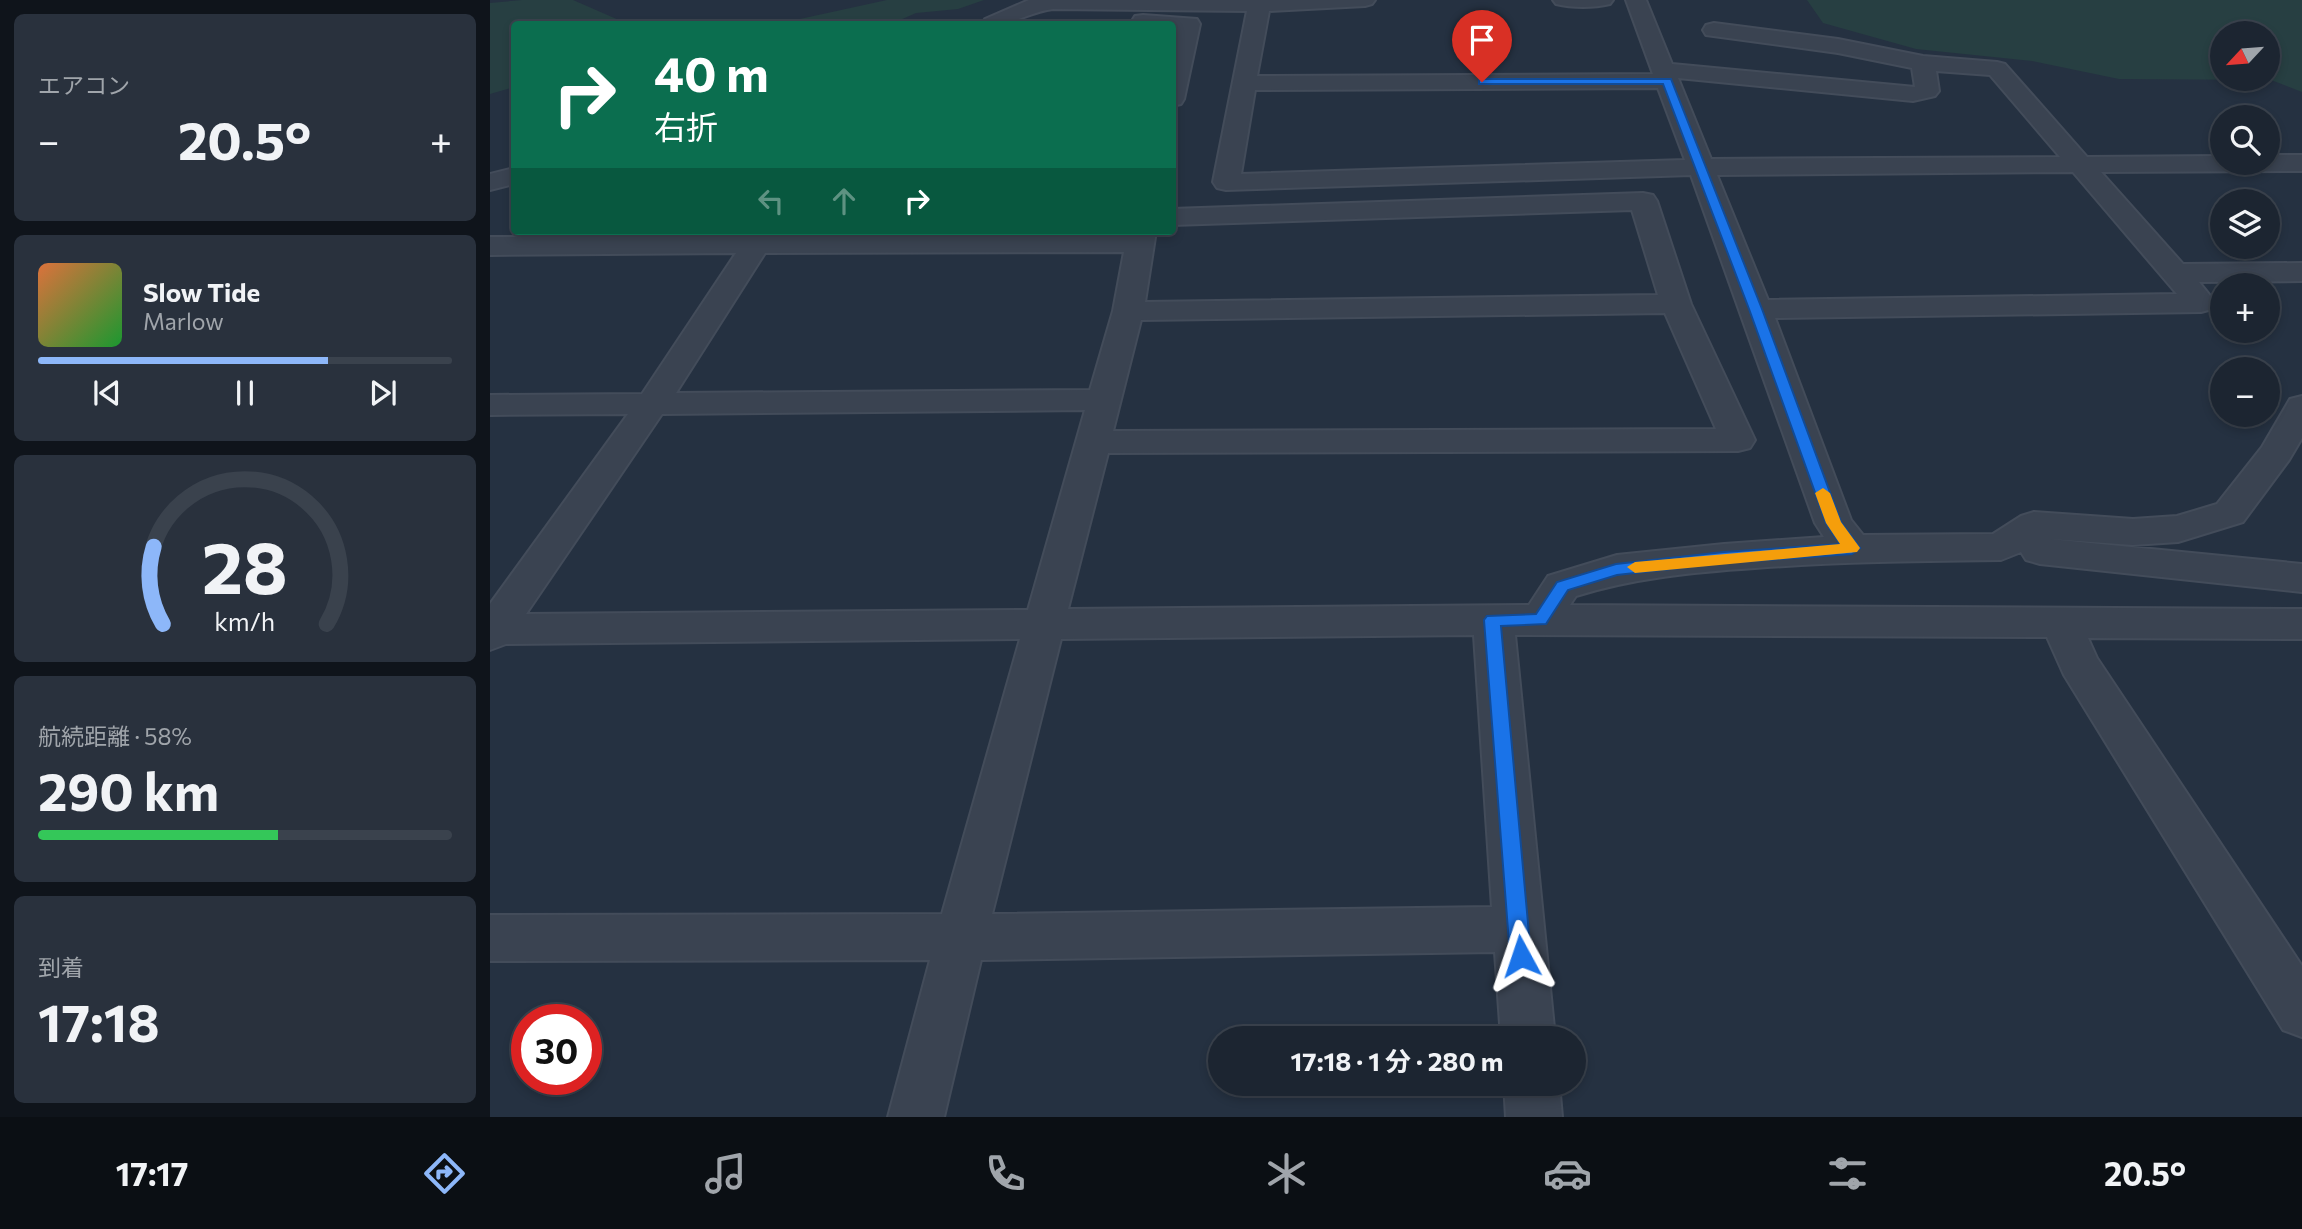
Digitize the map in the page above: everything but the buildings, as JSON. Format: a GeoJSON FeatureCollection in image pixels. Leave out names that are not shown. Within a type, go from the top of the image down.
{"type":"FeatureCollection","features":[{"type":"Feature","properties":{"kind":"street"},"geometry":{"type":"LineString","coordinates":[[999,21],[1016,12],[1053,2],[1259,5],[1365,0]]}},
{"type":"Feature","properties":{"kind":"street"},"geometry":{"type":"LineString","coordinates":[[1563,0],[1603,0]]}},
{"type":"Feature","properties":{"kind":"street"},"geometry":{"type":"LineString","coordinates":[[1636,0],[1756,309],[1834,523],[1852,548]]}},
{"type":"Feature","properties":{"kind":"street"},"geometry":{"type":"LineString","coordinates":[[1259,5],[1226,182],[1700,167],[2302,163]]}},
{"type":"Feature","properties":{"kind":"street"},"geometry":{"type":"LineString","coordinates":[[1016,12],[1025,15],[1148,21]]}},
{"type":"Feature","properties":{"kind":"street"},"geometry":{"type":"LineString","coordinates":[[1176,22],[1189,23],[1176,81]]}},
{"type":"Feature","properties":{"kind":"street"},"geometry":{"type":"LineString","coordinates":[[1714,30],[1838,46],[1923,63],[1997,69],[2201,303],[1756,309]]}},
{"type":"Feature","properties":{"kind":"street"},"geometry":{"type":"LineString","coordinates":[[1244,83],[1665,76],[1913,94],[1927,91],[1923,63]]}},
{"type":"Feature","properties":{"kind":"street"},"geometry":{"type":"LineString","coordinates":[[490,183],[511,177]]}},
{"type":"Feature","properties":{"kind":"street"},"geometry":{"type":"LineString","coordinates":[[1094,442],[1738,440],[1676,304],[1643,201],[1176,217]]}},
{"type":"Feature","properties":{"kind":"street"},"geometry":{"type":"LineString","coordinates":[[490,246],[760,239],[1141,237],[1128,311],[961,937],[916,1117]]}},
{"type":"Feature","properties":{"kind":"street"},"geometry":{"type":"LineString","coordinates":[[491,631],[652,404],[760,239]]}},
{"type":"Feature","properties":{"kind":"street"},"geometry":{"type":"LineString","coordinates":[[2175,273],[2302,272]]}},
{"type":"Feature","properties":{"kind":"street"},"geometry":{"type":"LineString","coordinates":[[1128,311],[1676,304]]}},
{"type":"Feature","properties":{"kind":"street"},"geometry":{"type":"LineString","coordinates":[[490,405],[1103,400]]}},
{"type":"Feature","properties":{"kind":"street"},"geometry":{"type":"LineString","coordinates":[[2001,547],[2034,525],[2133,532],[2178,529],[2230,513],[2277,452],[2302,406]]}},
{"type":"Feature","properties":{"kind":"street"},"geometry":{"type":"LineString","coordinates":[[1540,620],[1562,586],[1616,569],[1724,557],[1852,548],[2001,547],[2302,578]]}},
{"type":"Feature","properties":{"kind":"street"},"geometry":{"type":"LineString","coordinates":[[491,631],[1493,620],[2302,624]]}},
{"type":"Feature","properties":{"kind":"street"},"geometry":{"type":"LineString","coordinates":[[1493,620],[1527,1026]]}},
{"type":"Feature","properties":{"kind":"street"},"geometry":{"type":"LineString","coordinates":[[2062,624],[2079,664],[2302,1012]]}},
{"type":"Feature","properties":{"kind":"street"},"geometry":{"type":"LineString","coordinates":[[490,938],[961,937],[1518,929]]}},
{"type":"Feature","properties":{"kind":"street"},"geometry":{"type":"LineString","coordinates":[[1532,1096],[1534,1117]]}},
{"type":"Feature","properties":{"kind":"green space"},"geometry":{"type":"Polygon","coordinates":[[[573,0],[621,21],[511,21],[511,88],[490,94],[490,3],[573,0]]]}},
{"type":"Feature","properties":{"kind":"green space"},"geometry":{"type":"Polygon","coordinates":[[[887,0],[984,0],[958,9],[916,13],[898,21],[791,21],[887,0]]]}},
{"type":"Feature","properties":{"kind":"green space"},"geometry":{"type":"Polygon","coordinates":[[[1807,0],[2302,0],[2302,92],[2280,83],[2280,21],[2210,21],[2210,80],[2119,79],[2032,61],[1916,49],[1823,23],[1807,0]]]}},
{"type":"Feature","properties":{"kind":"slow traffic"},"geometry":{"type":"LineString","coordinates":[[1635,567],[1724,557],[1852,548],[1834,523],[1823,493]]}},
{"type":"Feature","properties":{"kind":"route"},"geometry":{"type":"LineString","coordinates":[[1482,82],[1667,81],[1756,309],[1834,523],[1852,548],[1724,557],[1616,569],[1562,586],[1540,620],[1493,620],[1521,956]]}}]}
